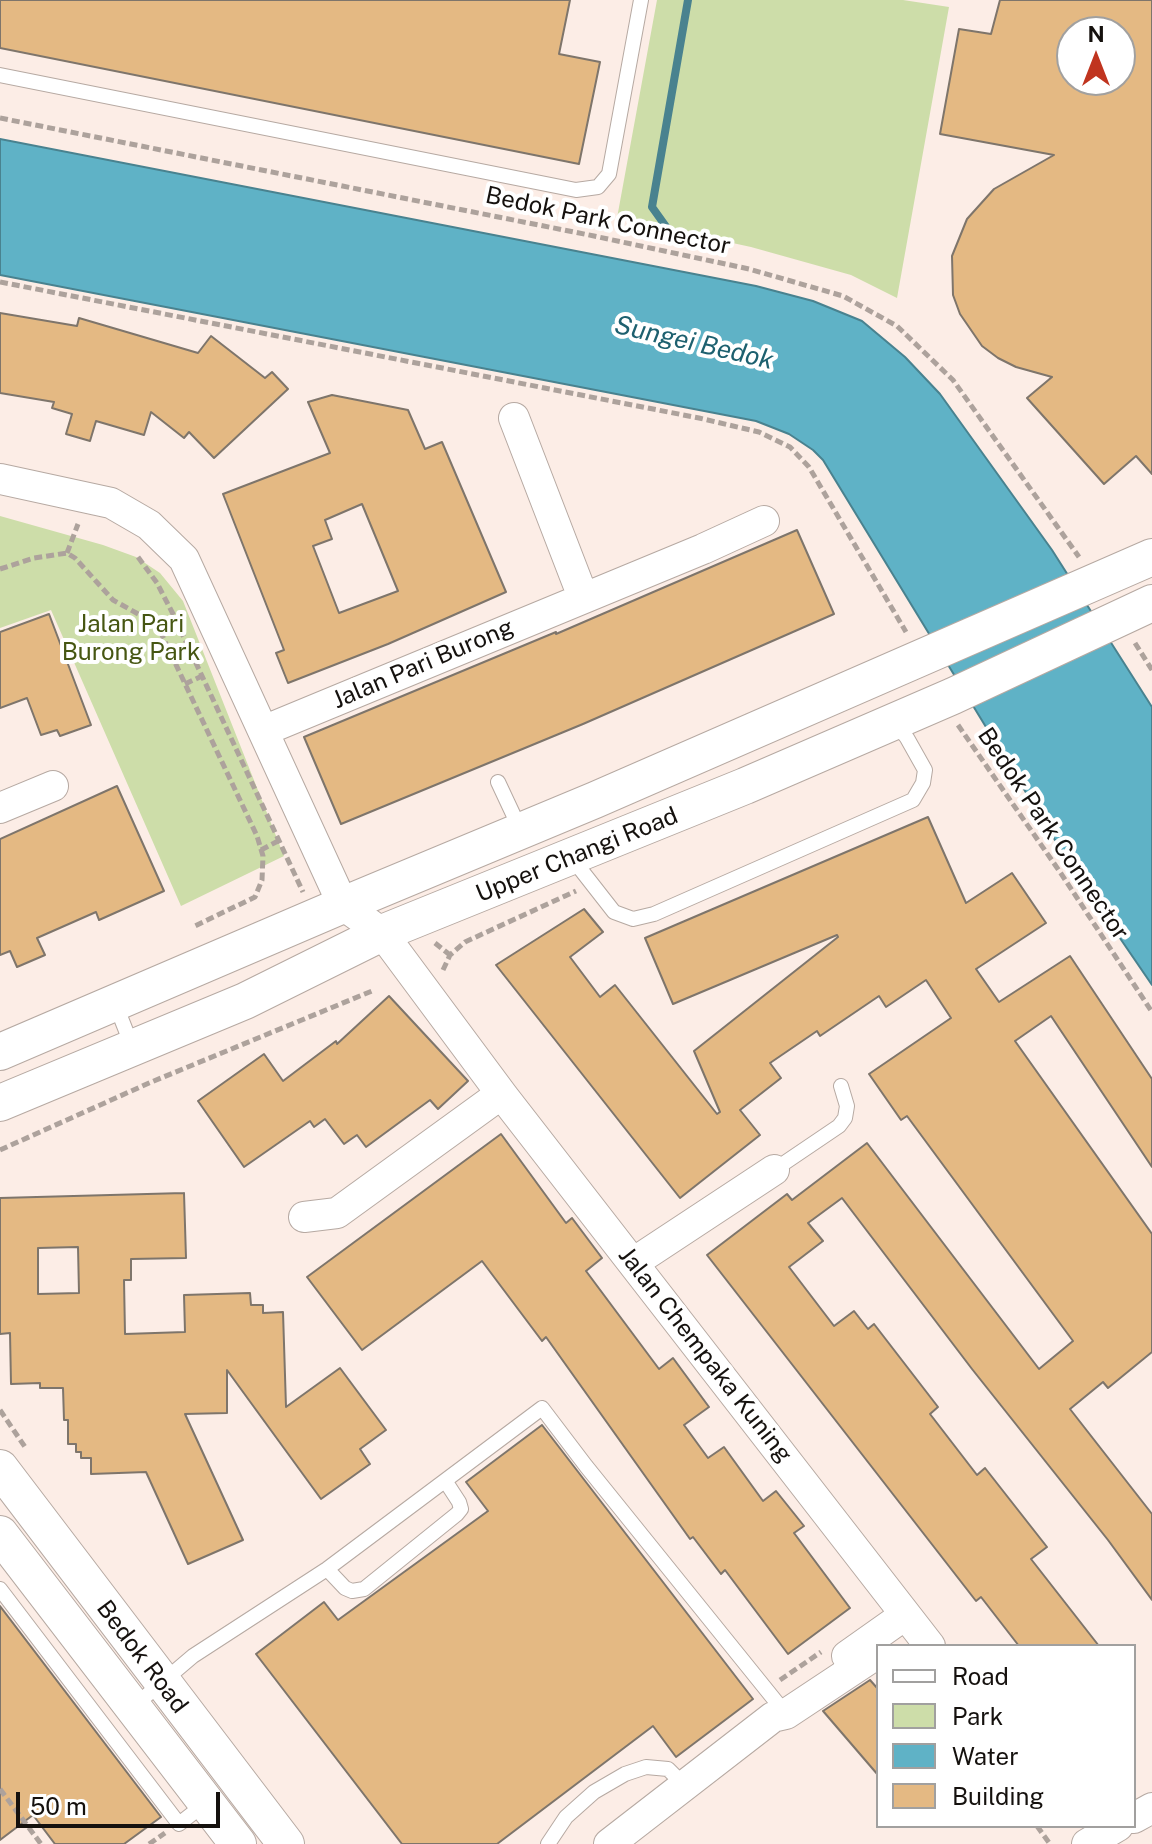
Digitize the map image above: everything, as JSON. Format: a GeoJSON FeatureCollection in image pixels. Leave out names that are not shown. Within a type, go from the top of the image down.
{"type":"FeatureCollection","features":[{"type":"Feature","properties":{"kind":"street"},"geometry":{"type":"LineString","coordinates":[[514,418],[583,597]]}},
{"type":"Feature","properties":{"kind":"street"},"geometry":{"type":"LineString","coordinates":[[0,479],[111,503],[149,525],[184,559],[343,905],[382,933]]}},
{"type":"Feature","properties":{"kind":"street","name":"Jalan Pari Burong"},"geometry":{"type":"LineString","coordinates":[[263,731],[764,521]]}},
{"type":"Feature","properties":{"kind":"street","name":"Upper Changi Road"},"geometry":{"type":"LineString","coordinates":[[0,1052],[930,655],[1086,576],[1152,557]]}},
{"type":"Feature","properties":{"kind":"street","name":"Upper Changi Road"},"geometry":{"type":"LineString","coordinates":[[0,1103],[245,1001],[382,933],[581,871],[686,811],[893,721],[952,706],[1119,627],[1152,603]]}},
{"type":"Feature","properties":{"kind":"street"},"geometry":{"type":"LineString","coordinates":[[0,808],[53,786]]}},
{"type":"Feature","properties":{"kind":"street","name":"Jalan Chempaka Kuning"},"geometry":{"type":"LineString","coordinates":[[382,933],[503,1096],[917,1630]]}},
{"type":"Feature","properties":{"kind":"street"},"geometry":{"type":"LineString","coordinates":[[304,1217],[337,1213],[490,1102],[503,1096]]}},
{"type":"Feature","properties":{"kind":"street"},"geometry":{"type":"LineString","coordinates":[[633,1263],[774,1170]]}},
{"type":"Feature","properties":{"kind":"street","name":"Bedok Road"},"geometry":{"type":"LineString","coordinates":[[5,1485],[161,1682],[241,1831],[286,1844]]}},
{"type":"Feature","properties":{"kind":"street","name":"Bedok Road"},"geometry":{"type":"LineString","coordinates":[[0,1534],[133,1708],[221,1791]]}},
{"type":"Feature","properties":{"kind":"street"},"geometry":{"type":"LineString","coordinates":[[892,1644],[917,1630]]}},
{"type":"Feature","properties":{"kind":"street"},"geometry":{"type":"LineString","coordinates":[[891,1644],[917,1630]]}},
{"type":"Feature","properties":{"kind":"street"},"geometry":{"type":"LineString","coordinates":[[609,1844],[635,1834],[776,1706],[876,1652]]}},
{"type":"Feature","properties":{"kind":"street"},"geometry":{"type":"LineString","coordinates":[[776,1706],[876,1654]]}},
{"type":"Feature","properties":{"kind":"street"},"geometry":{"type":"LineString","coordinates":[[1075,1828],[1087,1844],[1115,1828]]}},
{"type":"Feature","properties":{"kind":"lane"},"geometry":{"type":"LineString","coordinates":[[0,75],[576,190],[598,187],[609,174],[641,0]]}},
{"type":"Feature","properties":{"kind":"lane"},"geometry":{"type":"LineString","coordinates":[[581,871],[614,912],[633,919],[654,914],[913,800],[923,783],[925,770],[907,738],[893,721]]}},
{"type":"Feature","properties":{"kind":"lane"},"geometry":{"type":"LineString","coordinates":[[498,782],[521,832]]}},
{"type":"Feature","properties":{"kind":"lane"},"geometry":{"type":"LineString","coordinates":[[115,1003],[132,1046]]}},
{"type":"Feature","properties":{"kind":"lane"},"geometry":{"type":"LineString","coordinates":[[774,1170],[839,1126],[845,1118],[847,1106],[841,1086]]}},
{"type":"Feature","properties":{"kind":"lane"},"geometry":{"type":"LineString","coordinates":[[133,1708],[216,1640],[327,1569],[542,1408],[776,1706]]}},
{"type":"Feature","properties":{"kind":"lane"},"geometry":{"type":"LineString","coordinates":[[327,1569],[345,1588],[352,1591],[364,1589],[461,1509],[446,1482]]}},
{"type":"Feature","properties":{"kind":"lane"},"geometry":{"type":"LineString","coordinates":[[0,1589],[179,1824],[221,1791]]}},
{"type":"Feature","properties":{"kind":"lane"},"geometry":{"type":"LineString","coordinates":[[548,1844],[566,1817],[594,1792],[625,1774],[646,1767],[668,1769],[685,1786]]}},
{"type":"Feature","properties":{"kind":"path","name":"Bedok Park Connector"},"geometry":{"type":"LineString","coordinates":[[0,118],[749,269],[843,296],[897,326],[953,380],[1086,576]]}},
{"type":"Feature","properties":{"kind":"path"},"geometry":{"type":"LineString","coordinates":[[79,521],[90,525]]}},
{"type":"Feature","properties":{"kind":"path"},"geometry":{"type":"LineString","coordinates":[[130,549],[157,583],[303,893]]}},
{"type":"Feature","properties":{"kind":"path"},"geometry":{"type":"LineString","coordinates":[[0,569],[34,558],[67,553],[113,600],[149,620],[161,633],[257,836],[263,856],[261,886],[255,897],[195,926]]}},
{"type":"Feature","properties":{"kind":"path"},"geometry":{"type":"LineString","coordinates":[[1119,627],[1152,670]]}},
{"type":"Feature","properties":{"kind":"path"},"geometry":{"type":"LineString","coordinates":[[185,684],[201,676]]}},
{"type":"Feature","properties":{"kind":"path","name":"Bedok Park Connector"},"geometry":{"type":"LineString","coordinates":[[952,706],[1152,1012]]}},
{"type":"Feature","properties":{"kind":"path"},"geometry":{"type":"LineString","coordinates":[[442,974],[450,955],[465,942],[581,871]]}},
{"type":"Feature","properties":{"kind":"path"},"geometry":{"type":"LineString","coordinates":[[434,943],[450,955]]}},
{"type":"Feature","properties":{"kind":"path"},"geometry":{"type":"LineString","coordinates":[[0,1150],[178,1071],[372,991]]}},
{"type":"Feature","properties":{"kind":"path"},"geometry":{"type":"LineString","coordinates":[[776,1706],[825,1649]]}},
{"type":"Feature","properties":{"kind":"path"},"geometry":{"type":"LineString","coordinates":[[0,1789],[41,1844]]}},
{"type":"Feature","properties":{"kind":"path"},"geometry":{"type":"LineString","coordinates":[[149,1844],[166,1832]]}},
{"type":"Feature","properties":{"kind":"green space"},"geometry":{"type":"Polygon","coordinates":[[[657,0],[903,0],[949,7],[897,298],[851,275],[751,247],[617,218],[657,0]]]}},
{"type":"Feature","properties":{"kind":"green space","name":"Jalan Pari Burong Park"},"geometry":{"type":"Polygon","coordinates":[[[0,516],[103,545],[136,557],[160,573],[183,601],[284,856],[181,906],[51,610],[0,628],[0,516]]]}},
{"type":"Feature","properties":{"kind":"water","name":"Sungei Bedok"},"geometry":{"type":"Polygon","coordinates":[[[0,139],[756,286],[813,301],[862,321],[905,357],[940,394],[1052,550],[1152,707],[1152,985],[1072,868],[823,460],[813,450],[789,434],[756,421],[0,275],[0,139]]]}},
{"type":"Feature","properties":{"kind":"building"},"geometry":{"type":"Polygon","coordinates":[[[0,0],[570,0],[559,54],[600,62],[579,164],[0,48],[0,0]]]}},
{"type":"Feature","properties":{"kind":"building"},"geometry":{"type":"Polygon","coordinates":[[[1000,0],[1152,0],[1152,474],[1136,456],[1104,484],[1027,398],[1052,377],[1016,367],[998,358],[982,346],[960,314],[953,295],[952,256],[967,219],[994,189],[1054,155],[940,134],[959,29],[991,34],[1000,0]]]}},
{"type":"Feature","properties":{"kind":"building"},"geometry":{"type":"Polygon","coordinates":[[[0,313],[77,326],[79,318],[198,353],[211,336],[265,378],[272,372],[288,389],[214,458],[189,432],[184,438],[151,412],[144,435],[96,421],[90,441],[66,434],[72,414],[52,408],[54,402],[0,393],[0,313]]]}},
{"type":"Feature","properties":{"kind":"building"},"geometry":{"type":"Polygon","coordinates":[[[332,395],[408,410],[425,449],[442,442],[506,592],[388,644],[288,683],[276,653],[284,650],[223,494],[330,453],[308,402],[332,395]],[[362,504],[325,520],[332,539],[313,546],[339,613],[398,591],[362,504]]]}},
{"type":"Feature","properties":{"kind":"building"},"geometry":{"type":"Polygon","coordinates":[[[797,530],[834,614],[583,724],[341,824],[304,737],[556,634],[797,530]]]}},
{"type":"Feature","properties":{"kind":"building"},"geometry":{"type":"Polygon","coordinates":[[[49,614],[91,725],[60,736],[57,730],[41,735],[27,698],[0,708],[0,632],[49,614]]]}},
{"type":"Feature","properties":{"kind":"building"},"geometry":{"type":"Polygon","coordinates":[[[117,786],[164,891],[99,920],[96,912],[37,938],[45,955],[17,967],[10,951],[0,955],[0,839],[117,786]]]}},
{"type":"Feature","properties":{"kind":"building"},"geometry":{"type":"Polygon","coordinates":[[[928,817],[966,903],[1012,873],[1046,923],[976,969],[999,1002],[1070,956],[1152,1079],[1152,1167],[1051,1016],[1015,1041],[1152,1234],[1152,1352],[1108,1388],[1103,1382],[1070,1409],[1152,1514],[1152,1600],[842,1198],[808,1223],[823,1241],[789,1267],[834,1326],[854,1311],[868,1329],[874,1324],[938,1407],[930,1414],[977,1475],[985,1468],[1047,1547],[1031,1559],[1097,1644],[1017,1644],[981,1597],[976,1601],[707,1255],[787,1194],[792,1200],[867,1143],[1039,1369],[1073,1341],[907,1116],[901,1120],[869,1074],[951,1018],[926,980],[886,1007],[879,996],[820,1036],[817,1031],[770,1063],[781,1078],[740,1110],[760,1135],[680,1198],[496,965],[584,909],[603,932],[570,957],[600,997],[615,985],[717,1114],[720,1112],[694,1051],[838,937],[673,1004],[645,938],[928,817]]]}},
{"type":"Feature","properties":{"kind":"building"},"geometry":{"type":"Polygon","coordinates":[[[389,996],[468,1081],[438,1109],[430,1100],[366,1147],[357,1135],[344,1144],[325,1119],[314,1127],[310,1121],[244,1167],[198,1101],[264,1054],[283,1081],[336,1041],[337,1044],[389,996]]]}},
{"type":"Feature","properties":{"kind":"building"},"geometry":{"type":"Polygon","coordinates":[[[501,1134],[566,1223],[572,1218],[602,1258],[586,1271],[659,1369],[673,1358],[709,1407],[684,1425],[708,1458],[724,1447],[763,1501],[776,1491],[804,1526],[794,1533],[850,1608],[788,1654],[725,1570],[721,1574],[693,1537],[690,1539],[546,1337],[542,1341],[482,1261],[362,1350],[307,1277],[501,1134]]]}},
{"type":"Feature","properties":{"kind":"building"},"geometry":{"type":"Polygon","coordinates":[[[184,1193],[186,1258],[131,1259],[131,1280],[124,1280],[125,1334],[185,1332],[184,1295],[250,1293],[251,1305],[263,1305],[263,1313],[283,1312],[286,1407],[340,1368],[386,1430],[360,1449],[370,1464],[321,1499],[227,1370],[227,1413],[185,1414],[243,1540],[188,1564],[146,1472],[91,1474],[91,1458],[81,1458],[81,1452],[76,1452],[76,1444],[68,1444],[63,1388],[40,1388],[40,1383],[11,1384],[10,1333],[0,1334],[0,1198],[184,1193]],[[78,1247],[38,1248],[38,1294],[79,1293],[78,1247]]]}},
{"type":"Feature","properties":{"kind":"building"},"geometry":{"type":"Polygon","coordinates":[[[542,1425],[753,1699],[676,1757],[653,1726],[497,1844],[402,1844],[256,1654],[324,1602],[338,1620],[488,1511],[466,1482],[542,1425]]]}},
{"type":"Feature","properties":{"kind":"building"},"geometry":{"type":"Polygon","coordinates":[[[0,1606],[161,1817],[124,1844],[55,1844],[33,1815],[0,1840],[0,1606]]]}},
{"type":"Feature","properties":{"kind":"building"},"geometry":{"type":"Polygon","coordinates":[[[870,1680],[876,1687],[876,1773],[823,1711],[870,1680]]]}},
{"type":"Feature","properties":{"kind":"waterway"},"geometry":{"type":"LineString","coordinates":[[667,228],[652,207],[688,0]]}}]}
